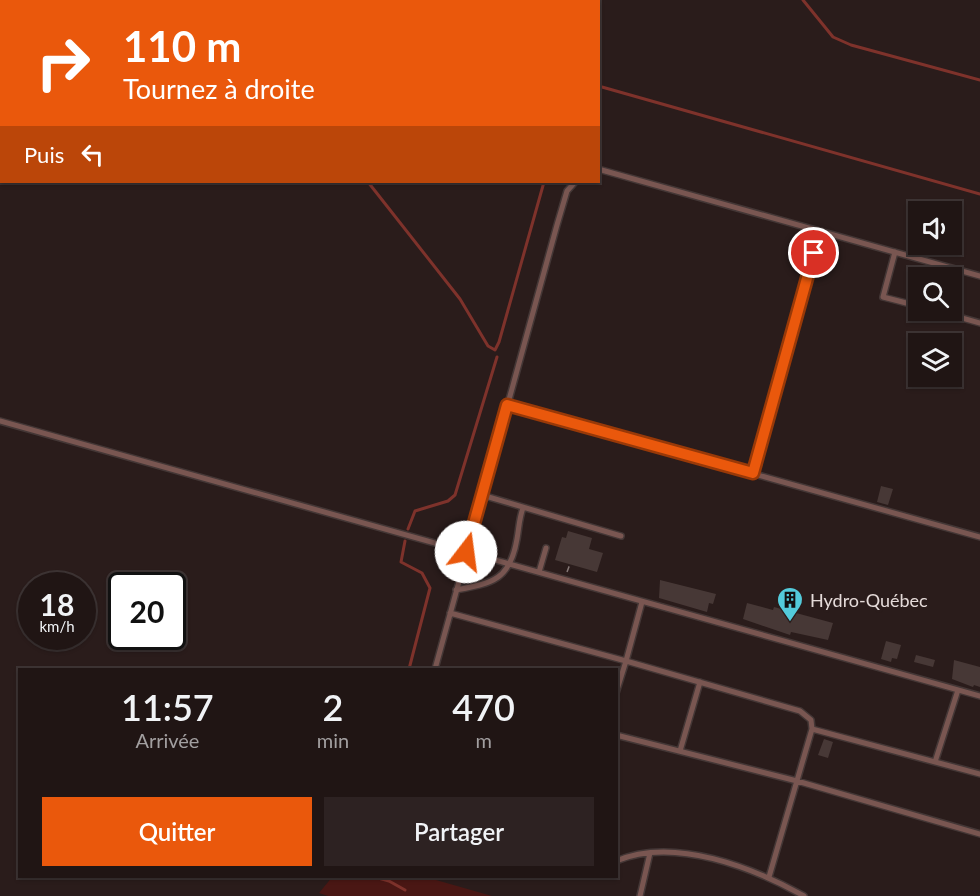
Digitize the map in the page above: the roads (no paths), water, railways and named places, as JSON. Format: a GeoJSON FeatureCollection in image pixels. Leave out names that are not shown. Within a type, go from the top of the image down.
{"type":"FeatureCollection","features":[{"type":"Feature","properties":{"kind":"lane"},"geometry":{"type":"LineString","coordinates":[[600,170],[980,276]]}},
{"type":"Feature","properties":{"kind":"lane"},"geometry":{"type":"LineString","coordinates":[[435,668],[567,191],[574,183]]}},
{"type":"Feature","properties":{"kind":"lane"},"geometry":{"type":"LineString","coordinates":[[753,473],[821,231]]}},
{"type":"Feature","properties":{"kind":"lane"},"geometry":{"type":"LineString","coordinates":[[896,252],[883,297],[908,303]]}},
{"type":"Feature","properties":{"kind":"lane"},"geometry":{"type":"LineString","coordinates":[[962,318],[980,323]]}},
{"type":"Feature","properties":{"kind":"lane"},"geometry":{"type":"LineString","coordinates":[[507,405],[980,537]]}},
{"type":"Feature","properties":{"kind":"lane"},"geometry":{"type":"LineString","coordinates":[[0,421],[980,696]]}},
{"type":"Feature","properties":{"kind":"lane"},"geometry":{"type":"LineString","coordinates":[[482,495],[621,536]]}},
{"type":"Feature","properties":{"kind":"lane"},"geometry":{"type":"LineString","coordinates":[[456,590],[497,579],[503,575],[509,563],[524,508]]}},
{"type":"Feature","properties":{"kind":"lane"},"geometry":{"type":"LineString","coordinates":[[539,572],[546,548]]}},
{"type":"Feature","properties":{"kind":"lane"},"geometry":{"type":"LineString","coordinates":[[618,687],[642,602]]}},
{"type":"Feature","properties":{"kind":"lane"},"geometry":{"type":"LineString","coordinates":[[450,613],[800,711],[811,720],[812,729],[770,877]]}},
{"type":"Feature","properties":{"kind":"lane"},"geometry":{"type":"LineString","coordinates":[[680,751],[700,682]]}},
{"type":"Feature","properties":{"kind":"lane"},"geometry":{"type":"LineString","coordinates":[[935,762],[958,690]]}},
{"type":"Feature","properties":{"kind":"lane"},"geometry":{"type":"LineString","coordinates":[[812,729],[980,774]]}},
{"type":"Feature","properties":{"kind":"lane"},"geometry":{"type":"LineString","coordinates":[[618,736],[797,781],[980,834]]}},
{"type":"Feature","properties":{"kind":"lane"},"geometry":{"type":"LineString","coordinates":[[640,896],[651,853]]}},
{"type":"Feature","properties":{"kind":"lane"},"geometry":{"type":"LineString","coordinates":[[618,860],[636,854],[651,853],[713,858],[770,877],[804,896]]}},
{"type":"Feature","properties":{"kind":"waterway"},"geometry":{"type":"LineString","coordinates":[[803,0],[833,37],[851,45],[980,80]]}},
{"type":"Feature","properties":{"kind":"waterway"},"geometry":{"type":"LineString","coordinates":[[602,87],[980,194]]}},
{"type":"Feature","properties":{"kind":"waterway"},"geometry":{"type":"LineString","coordinates":[[369,183],[460,299],[488,346],[495,350],[544,183]]}},
{"type":"Feature","properties":{"kind":"waterway"},"geometry":{"type":"LineString","coordinates":[[408,529],[415,511],[448,501],[455,495],[497,357]]}},
{"type":"Feature","properties":{"kind":"waterway"},"geometry":{"type":"LineString","coordinates":[[405,541],[401,562],[422,573],[430,588],[409,668]]}},
{"type":"Feature","properties":{"kind":"waterway"},"geometry":{"type":"LineString","coordinates":[[378,878],[405,890]]}},
{"type":"Feature","properties":{"kind":"place","name":"Hydro-Québec"},"geometry":{"type":"Point","coordinates":[790,623]}}]}
